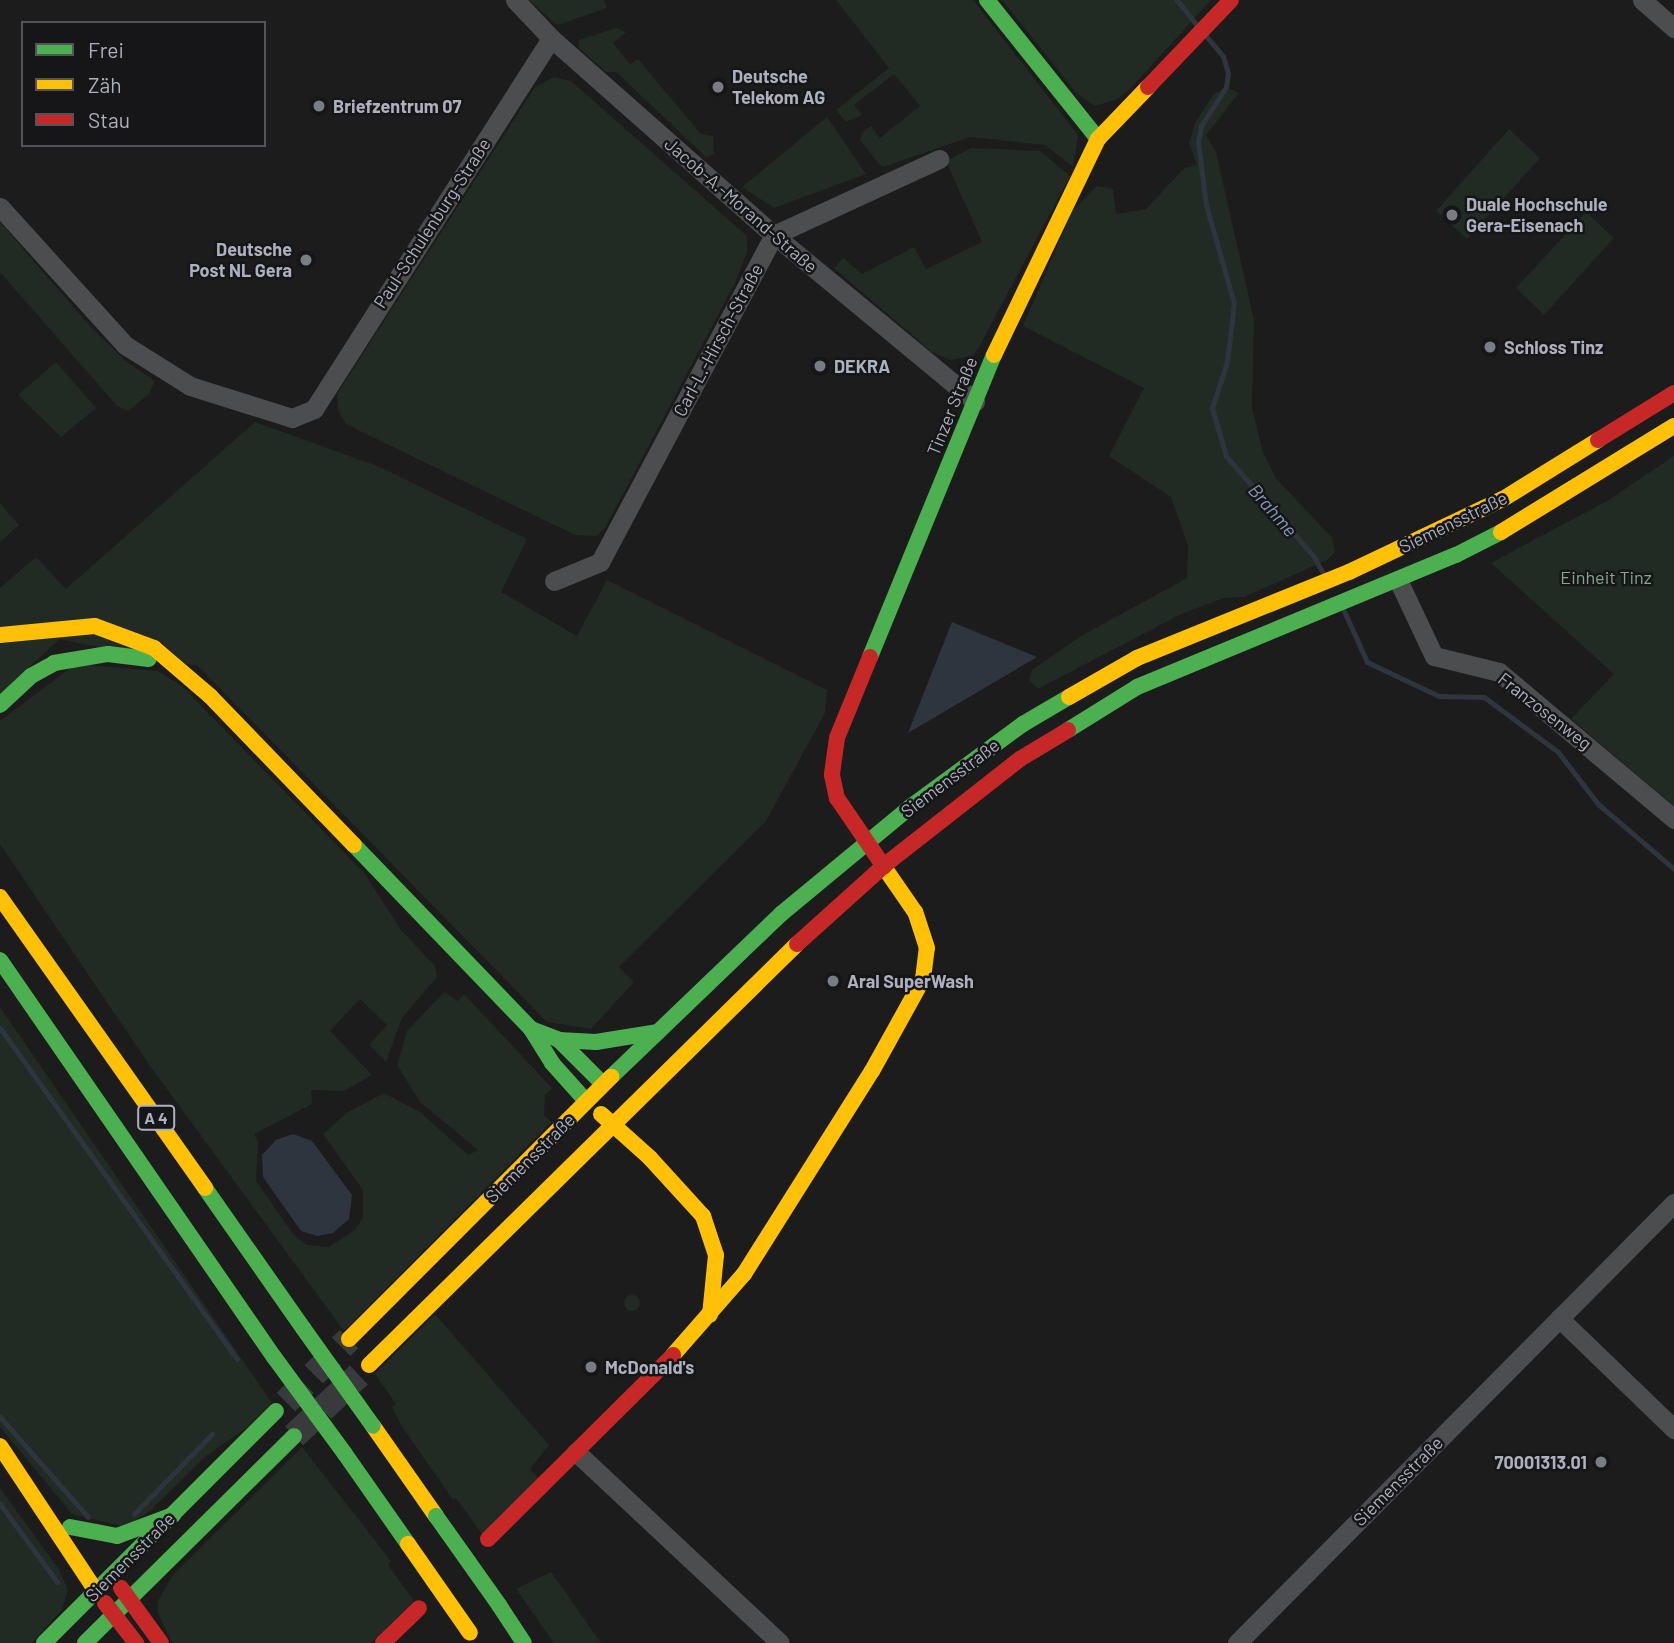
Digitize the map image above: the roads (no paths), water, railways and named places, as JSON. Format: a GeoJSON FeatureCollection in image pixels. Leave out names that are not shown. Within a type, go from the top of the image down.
{"type":"FeatureCollection","features":[{"type":"Feature","properties":{"kind":"main road"},"geometry":{"type":"LineString","coordinates":[[987,0],[1098,139]]}},
{"type":"Feature","properties":{"kind":"main road","name":"Tinzer Straße"},"geometry":{"type":"LineString","coordinates":[[886,864],[840,807],[832,775],[837,738],[975,401],[1098,139],[1231,0]]}},
{"type":"Feature","properties":{"kind":"main road","name":"Siemensstraße"},"geometry":{"type":"LineString","coordinates":[[349,1339],[658,1032],[837,866],[967,764],[1077,690],[1196,632],[1388,555],[1503,499],[1674,393]]}},
{"type":"Feature","properties":{"kind":"main road","name":"Siemensstraße"},"geometry":{"type":"LineString","coordinates":[[369,1366],[752,986],[886,864],[1020,759],[1090,713],[1203,658],[1354,599],[1518,523],[1674,426]]}},
{"type":"Feature","properties":{"kind":"main road"},"geometry":{"type":"LineString","coordinates":[[1388,555],[1398,580]]}},
{"type":"Feature","properties":{"kind":"main road"},"geometry":{"type":"LineString","coordinates":[[0,635],[95,626],[139,639],[210,696],[531,1029],[552,1063],[586,1101],[690,1201],[709,1229],[730,1252]]}},
{"type":"Feature","properties":{"kind":"main road"},"geometry":{"type":"LineString","coordinates":[[0,705],[31,676],[83,655],[108,654],[170,663]]}},
{"type":"Feature","properties":{"kind":"main road"},"geometry":{"type":"LineString","coordinates":[[837,866],[840,807]]}},
{"type":"Feature","properties":{"kind":"main road"},"geometry":{"type":"LineString","coordinates":[[488,1539],[710,1315],[744,1275],[848,1109],[923,979],[926,964],[923,930],[886,864]]}},
{"type":"Feature","properties":{"kind":"main road"},"geometry":{"type":"LineString","coordinates":[[0,875],[4,903]]}},
{"type":"Feature","properties":{"kind":"main road","name":"A 4"},"geometry":{"type":"LineString","coordinates":[[4,903],[524,1643]]}},
{"type":"Feature","properties":{"kind":"main road","name":"A 4"},"geometry":{"type":"LineString","coordinates":[[0,960],[274,1357],[473,1638]]}},
{"type":"Feature","properties":{"kind":"main road"},"geometry":{"type":"LineString","coordinates":[[531,1029],[559,1040],[596,1042],[658,1032]]}},
{"type":"Feature","properties":{"kind":"main road"},"geometry":{"type":"LineString","coordinates":[[559,1040],[603,1084],[613,1125]]}},
{"type":"Feature","properties":{"kind":"main road"},"geometry":{"type":"LineString","coordinates":[[730,1252],[769,1236]]}},
{"type":"Feature","properties":{"kind":"main road"},"geometry":{"type":"LineString","coordinates":[[710,1315],[730,1252]]}},
{"type":"Feature","properties":{"kind":"main road","name":"Siemensstraße"},"geometry":{"type":"LineString","coordinates":[[44,1643],[96,1591],[103,1566],[173,1515],[276,1411]]}},
{"type":"Feature","properties":{"kind":"main road","name":"Siemensstraße"},"geometry":{"type":"LineString","coordinates":[[85,1643],[294,1436]]}},
{"type":"Feature","properties":{"kind":"main road"},"geometry":{"type":"LineString","coordinates":[[0,1446],[41,1502],[96,1591],[114,1614]]}},
{"type":"Feature","properties":{"kind":"main road"},"geometry":{"type":"LineString","coordinates":[[41,1502],[70,1527],[130,1600]]}},
{"type":"Feature","properties":{"kind":"main road"},"geometry":{"type":"LineString","coordinates":[[70,1527],[117,1536],[173,1515]]}},
{"type":"Feature","properties":{"kind":"main road","name":"Siemensstraße"},"geometry":{"type":"LineString","coordinates":[[130,1600],[161,1643]]}},
{"type":"Feature","properties":{"kind":"main road"},"geometry":{"type":"LineString","coordinates":[[383,1643],[419,1608]]}},
{"type":"Feature","properties":{"kind":"main road","name":"Siemensstraße"},"geometry":{"type":"LineString","coordinates":[[114,1614],[136,1643]]}},
{"type":"Feature","properties":{"kind":"street","name":"Jacob-A.-Morand-Straße"},"geometry":{"type":"LineString","coordinates":[[515,0],[551,38],[774,235],[975,401]]}},
{"type":"Feature","properties":{"kind":"street"},"geometry":{"type":"LineString","coordinates":[[1642,0],[1674,28]]}},
{"type":"Feature","properties":{"kind":"street","name":"Paul-Schulenburg-Straße"},"geometry":{"type":"LineString","coordinates":[[0,207],[125,345],[190,386],[231,402],[292,418],[314,409],[551,38]]}},
{"type":"Feature","properties":{"kind":"street"},"geometry":{"type":"LineString","coordinates":[[774,235],[939,159]]}},
{"type":"Feature","properties":{"kind":"street","name":"Carl-L.-Hirsch-Straße"},"geometry":{"type":"LineString","coordinates":[[554,581],[600,562],[774,235]]}},
{"type":"Feature","properties":{"kind":"street","name":"Franzosenweg"},"geometry":{"type":"LineString","coordinates":[[1398,580],[1434,656],[1499,672],[1674,819]]}},
{"type":"Feature","properties":{"kind":"street","name":"Siemensstraße"},"geometry":{"type":"LineString","coordinates":[[1237,1643],[1674,1203]]}},
{"type":"Feature","properties":{"kind":"street"},"geometry":{"type":"LineString","coordinates":[[1559,1318],[1674,1429]]}},
{"type":"Feature","properties":{"kind":"street"},"geometry":{"type":"LineString","coordinates":[[576,1452],[780,1643]]}},
{"type":"Feature","properties":{"kind":"waterway","name":"Brahme"},"geometry":{"type":"LineString","coordinates":[[1177,0],[1197,26]]}},
{"type":"Feature","properties":{"kind":"waterway","name":"Brahme"},"geometry":{"type":"LineString","coordinates":[[1206,36],[1223,56],[1228,73],[1226,87],[1201,126],[1198,142],[1206,205],[1234,303],[1227,362],[1212,408],[1226,456],[1314,557],[1324,575]]}},
{"type":"Feature","properties":{"kind":"waterway","name":"Brahme"},"geometry":{"type":"LineString","coordinates":[[1344,611],[1367,662],[1439,696],[1484,697],[1558,752],[1598,804],[1674,869]]}},
{"type":"Feature","properties":{"kind":"waterway"},"geometry":{"type":"LineString","coordinates":[[0,1028],[237,1359]]}},
{"type":"Feature","properties":{"kind":"waterway"},"geometry":{"type":"LineString","coordinates":[[0,1417],[88,1517]]}},
{"type":"Feature","properties":{"kind":"waterway"},"geometry":{"type":"LineString","coordinates":[[134,1514],[212,1434]]}},
{"type":"Feature","properties":{"kind":"waterway"},"geometry":{"type":"LineString","coordinates":[[0,1504],[57,1582]]}},
{"type":"Feature","properties":{"kind":"tunnel"},"geometry":{"type":"LineString","coordinates":[[286,1402],[349,1339]]}},
{"type":"Feature","properties":{"kind":"tunnel"},"geometry":{"type":"LineString","coordinates":[[294,1436],[359,1375]]}},
{"type":"Feature","properties":{"kind":"place","name":"Deutsche Telekom AG"},"geometry":{"type":"Point","coordinates":[718,87]}},
{"type":"Feature","properties":{"kind":"place","name":"Briefzentrum 07"},"geometry":{"type":"Point","coordinates":[319,106]}},
{"type":"Feature","properties":{"kind":"place","name":"Duale Hochschule Gera-Eisenach"},"geometry":{"type":"Point","coordinates":[1452,215]}},
{"type":"Feature","properties":{"kind":"place","name":"Deutsche Post NL Gera"},"geometry":{"type":"Point","coordinates":[306,260]}},
{"type":"Feature","properties":{"kind":"place","name":"Schloss Tinz"},"geometry":{"type":"Point","coordinates":[1490,347]}},
{"type":"Feature","properties":{"kind":"place","name":"DEKRA"},"geometry":{"type":"Point","coordinates":[820,366]}},
{"type":"Feature","properties":{"kind":"place","name":"Aral SuperWash"},"geometry":{"type":"Point","coordinates":[833,981]}},
{"type":"Feature","properties":{"kind":"place","name":"McDonald's"},"geometry":{"type":"Point","coordinates":[591,1367]}},
{"type":"Feature","properties":{"kind":"place","name":"70001313.01"},"geometry":{"type":"Point","coordinates":[1601,1462]}},
{"type":"Feature","properties":{"kind":"park label","name":"Einheit Tinz"},"geometry":{"type":"Point","coordinates":[1606,577]}}]}
